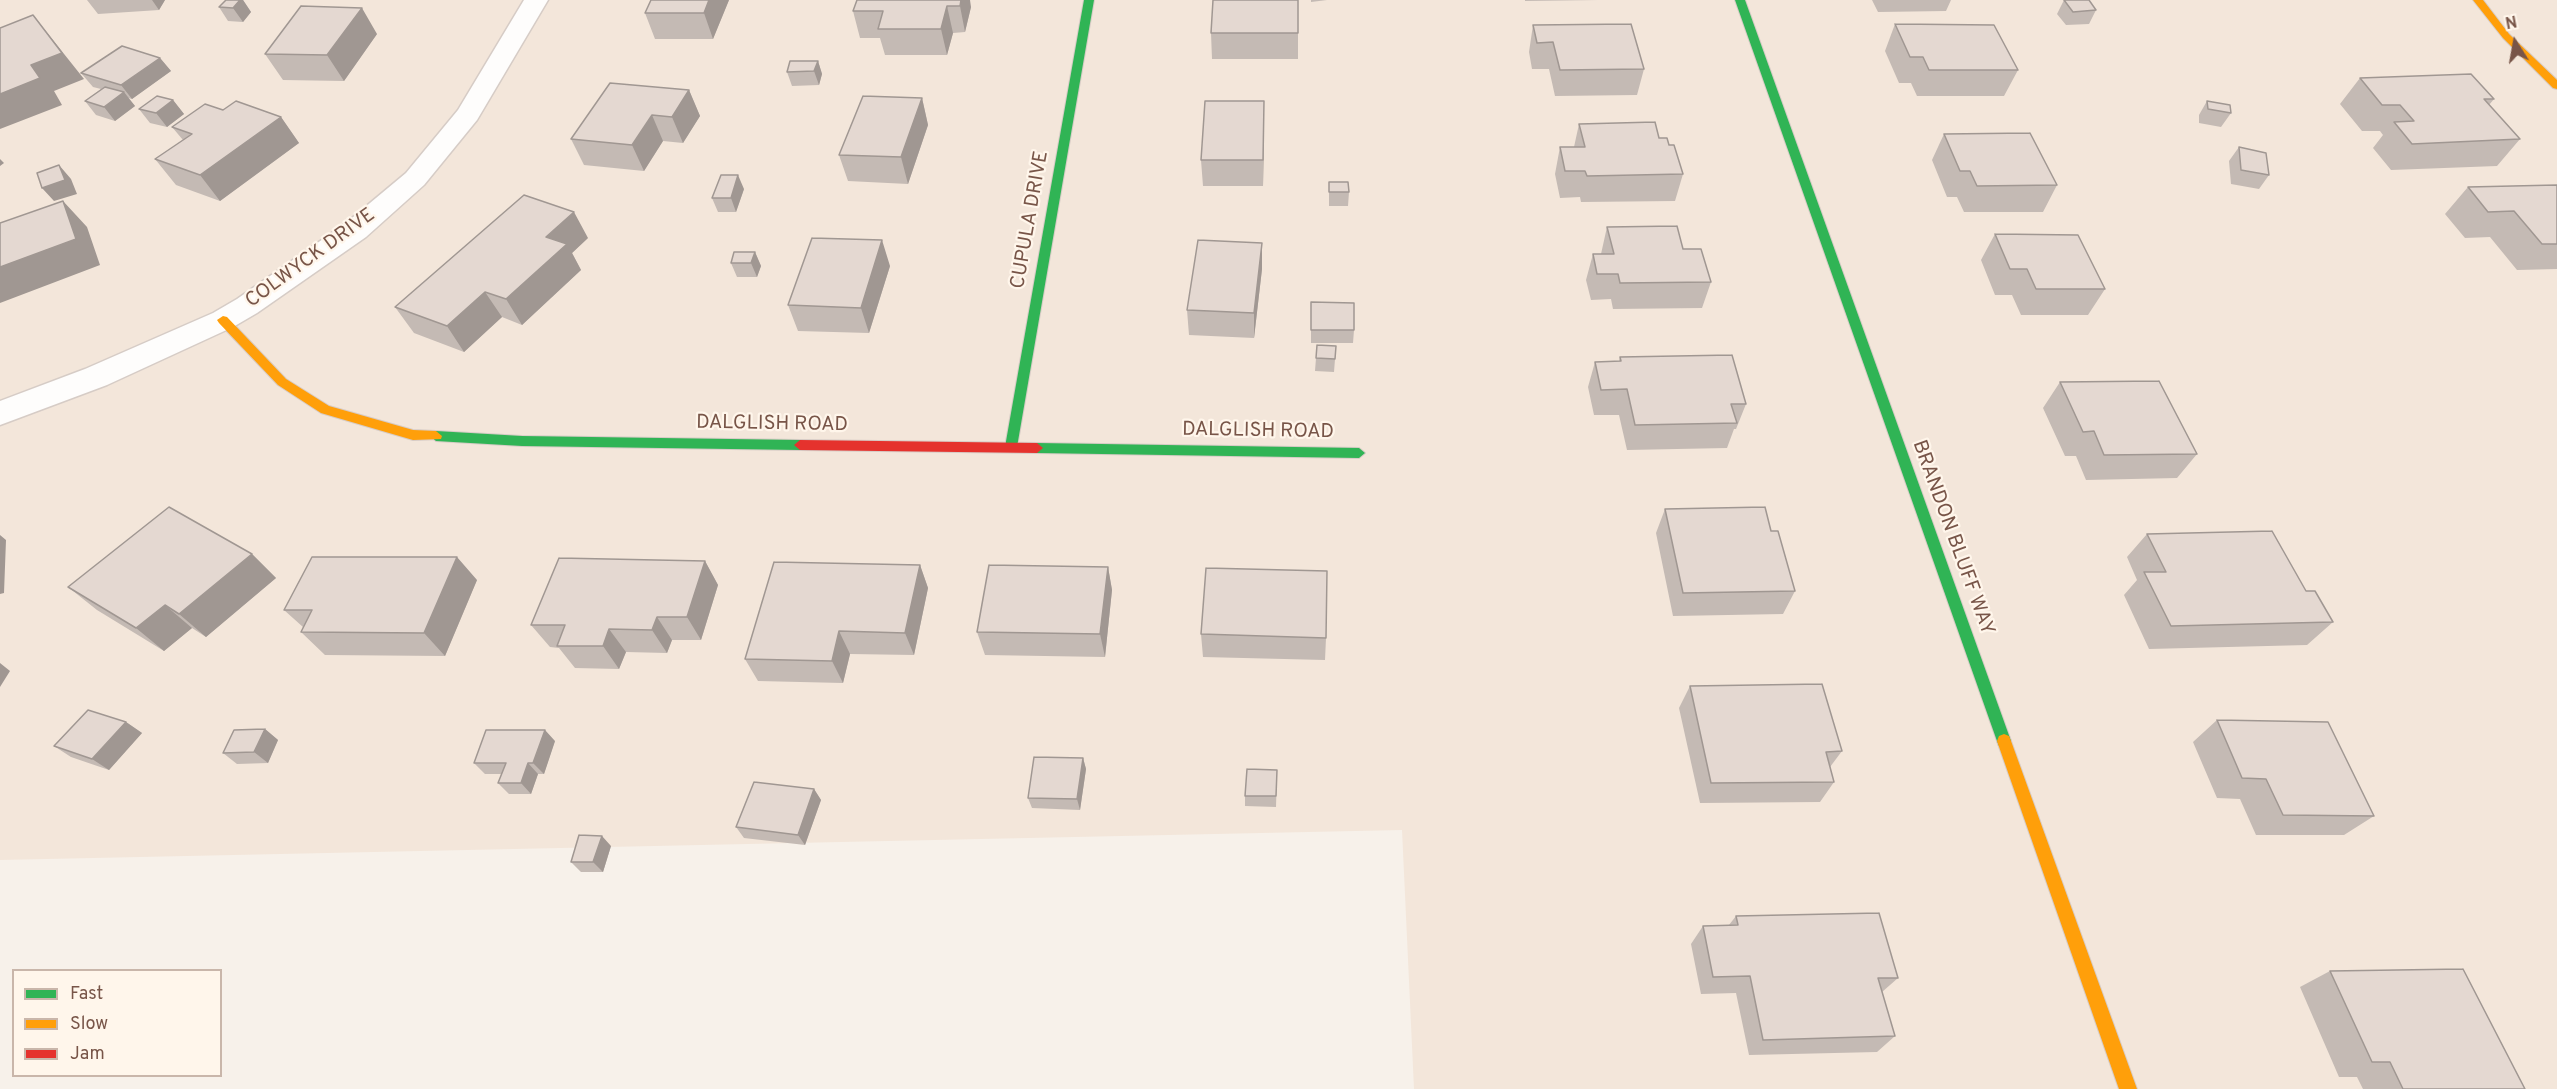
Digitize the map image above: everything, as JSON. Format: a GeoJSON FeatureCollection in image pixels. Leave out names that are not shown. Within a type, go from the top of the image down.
{"type":"FeatureCollection","features":[{"type":"Feature","properties":{"kind":"street","name":"COLWYCK DRIVE"},"geometry":{"type":"LineString","coordinates":[[0,413],[96,377],[224,320],[356,231],[415,179],[468,114],[536,0]]}},
{"type":"Feature","properties":{"kind":"street","name":"CUPULA DRIVE"},"geometry":{"type":"LineString","coordinates":[[1011,447],[1089,0]]}},
{"type":"Feature","properties":{"kind":"street","name":"BRANDON BLUFF WAY"},"geometry":{"type":"LineString","coordinates":[[1740,0],[2128,1089]]}},
{"type":"Feature","properties":{"kind":"street"},"geometry":{"type":"LineString","coordinates":[[2478,0],[2506,36],[2557,86]]}},
{"type":"Feature","properties":{"kind":"street","name":"DALGLISH ROAD"},"geometry":{"type":"LineString","coordinates":[[224,320],[282,382],[324,410],[414,435],[522,441],[1359,453]]}},
{"type":"Feature","properties":{"kind":"shaded area"},"geometry":{"type":"Polygon","coordinates":[[[0,0],[2557,0],[2557,1089],[1414,1089],[1402,830],[0,860],[0,0]]]}},
{"type":"Feature","properties":{"kind":"building"},"geometry":{"type":"Polygon","coordinates":[[[226,0],[240,0],[233,8],[219,7],[226,0]]]}},
{"type":"Feature","properties":{"kind":"building"},"geometry":{"type":"Polygon","coordinates":[[[651,0],[709,0],[704,13],[645,13],[651,0]]]}},
{"type":"Feature","properties":{"kind":"building"},"geometry":{"type":"Polygon","coordinates":[[[857,0],[961,0],[960,6],[947,6],[941,29],[878,29],[883,11],[853,11],[857,0]]]}},
{"type":"Feature","properties":{"kind":"building"},"geometry":{"type":"Polygon","coordinates":[[[1213,0],[1298,0],[1298,33],[1211,33],[1213,0]]]}},
{"type":"Feature","properties":{"kind":"building"},"geometry":{"type":"Polygon","coordinates":[[[2064,0],[2089,0],[2096,10],[2073,12],[2064,0]]]}},
{"type":"Feature","properties":{"kind":"building"},"geometry":{"type":"Polygon","coordinates":[[[301,6],[362,8],[327,55],[265,54],[301,6]]]}},
{"type":"Feature","properties":{"kind":"building"},"geometry":{"type":"Polygon","coordinates":[[[33,15],[62,53],[31,65],[40,78],[0,94],[0,28],[33,15]]]}},
{"type":"Feature","properties":{"kind":"building"},"geometry":{"type":"Polygon","coordinates":[[[1631,24],[1644,69],[1560,70],[1553,42],[1537,43],[1533,25],[1631,24]]]}},
{"type":"Feature","properties":{"kind":"building"},"geometry":{"type":"Polygon","coordinates":[[[1895,24],[1994,25],[2018,70],[1929,70],[1923,57],[1910,57],[1895,24]]]}},
{"type":"Feature","properties":{"kind":"building"},"geometry":{"type":"Polygon","coordinates":[[[122,46],[160,58],[121,85],[81,73],[122,46]]]}},
{"type":"Feature","properties":{"kind":"building"},"geometry":{"type":"Polygon","coordinates":[[[790,61],[818,61],[814,71],[787,72],[790,61]]]}},
{"type":"Feature","properties":{"kind":"building"},"geometry":{"type":"Polygon","coordinates":[[[2471,74],[2494,99],[2484,99],[2520,139],[2412,144],[2394,122],[2414,121],[2400,105],[2382,105],[2360,78],[2471,74]]]}},
{"type":"Feature","properties":{"kind":"building"},"geometry":{"type":"Polygon","coordinates":[[[610,83],[689,90],[672,117],[652,115],[632,145],[571,139],[610,83]]]}},
{"type":"Feature","properties":{"kind":"building"},"geometry":{"type":"Polygon","coordinates":[[[105,87],[124,92],[104,107],[85,101],[105,87]]]}},
{"type":"Feature","properties":{"kind":"building"},"geometry":{"type":"Polygon","coordinates":[[[157,96],[173,100],[156,113],[139,109],[157,96]]]}},
{"type":"Feature","properties":{"kind":"building"},"geometry":{"type":"Polygon","coordinates":[[[863,96],[922,98],[901,157],[839,155],[863,96]]]}},
{"type":"Feature","properties":{"kind":"building"},"geometry":{"type":"Polygon","coordinates":[[[236,101],[281,117],[200,175],[155,159],[192,134],[172,127],[205,104],[223,110],[236,101]]]}},
{"type":"Feature","properties":{"kind":"building"},"geometry":{"type":"Polygon","coordinates":[[[1205,101],[1264,101],[1263,160],[1201,160],[1205,101]]]}},
{"type":"Feature","properties":{"kind":"building"},"geometry":{"type":"Polygon","coordinates":[[[2207,101],[2230,105],[2231,113],[2208,109],[2207,101]]]}},
{"type":"Feature","properties":{"kind":"building"},"geometry":{"type":"Polygon","coordinates":[[[1655,122],[1659,138],[1667,138],[1669,145],[1674,145],[1683,174],[1587,176],[1585,171],[1565,171],[1560,147],[1585,147],[1579,124],[1655,122]]]}},
{"type":"Feature","properties":{"kind":"building"},"geometry":{"type":"Polygon","coordinates":[[[2030,133],[2057,185],[1977,186],[1970,171],[1960,171],[1944,134],[2030,133]]]}},
{"type":"Feature","properties":{"kind":"building"},"geometry":{"type":"Polygon","coordinates":[[[2239,147],[2266,153],[2269,175],[2241,170],[2239,147]]]}},
{"type":"Feature","properties":{"kind":"building"},"geometry":{"type":"Polygon","coordinates":[[[59,165],[65,180],[42,188],[37,173],[59,165]]]}},
{"type":"Feature","properties":{"kind":"building"},"geometry":{"type":"Polygon","coordinates":[[[721,175],[738,175],[731,198],[712,198],[721,175]]]}},
{"type":"Feature","properties":{"kind":"building"},"geometry":{"type":"Polygon","coordinates":[[[1329,182],[1348,182],[1349,192],[1329,192],[1329,182]]]}},
{"type":"Feature","properties":{"kind":"building"},"geometry":{"type":"Polygon","coordinates":[[[2557,185],[2557,244],[2542,244],[2514,211],[2488,212],[2468,187],[2557,185]]]}},
{"type":"Feature","properties":{"kind":"building"},"geometry":{"type":"Polygon","coordinates":[[[524,195],[574,212],[546,237],[567,244],[506,299],[485,292],[447,326],[395,307],[524,195]]]}},
{"type":"Feature","properties":{"kind":"building"},"geometry":{"type":"Polygon","coordinates":[[[63,201],[76,239],[0,267],[0,223],[63,201]]]}},
{"type":"Feature","properties":{"kind":"building"},"geometry":{"type":"Polygon","coordinates":[[[1677,226],[1683,249],[1701,249],[1711,282],[1620,283],[1618,274],[1597,274],[1593,254],[1614,254],[1607,227],[1677,226]]]}},
{"type":"Feature","properties":{"kind":"building"},"geometry":{"type":"Polygon","coordinates":[[[1995,234],[2078,235],[2105,289],[2036,289],[2027,269],[2010,269],[1995,234]]]}},
{"type":"Feature","properties":{"kind":"building"},"geometry":{"type":"Polygon","coordinates":[[[812,238],[882,240],[861,308],[788,305],[812,238]]]}},
{"type":"Feature","properties":{"kind":"building"},"geometry":{"type":"Polygon","coordinates":[[[1198,240],[1262,243],[1254,313],[1187,310],[1198,240]]]}},
{"type":"Feature","properties":{"kind":"building"},"geometry":{"type":"Polygon","coordinates":[[[734,252],[755,252],[751,263],[731,263],[734,252]]]}},
{"type":"Feature","properties":{"kind":"building"},"geometry":{"type":"Polygon","coordinates":[[[1311,302],[1354,303],[1354,330],[1311,330],[1311,302]]]}},
{"type":"Feature","properties":{"kind":"building"},"geometry":{"type":"Polygon","coordinates":[[[1317,345],[1336,346],[1335,359],[1316,358],[1317,345]]]}},
{"type":"Feature","properties":{"kind":"building"},"geometry":{"type":"Polygon","coordinates":[[[1732,355],[1746,404],[1731,404],[1737,423],[1635,425],[1627,389],[1601,390],[1595,362],[1621,361],[1620,357],[1732,355]]]}},
{"type":"Feature","properties":{"kind":"building"},"geometry":{"type":"Polygon","coordinates":[[[2159,381],[2197,454],[2104,455],[2094,431],[2083,432],[2060,382],[2159,381]]]}},
{"type":"Feature","properties":{"kind":"building"},"geometry":{"type":"Polygon","coordinates":[[[169,507],[252,554],[179,614],[165,605],[136,628],[68,587],[169,507]]]}},
{"type":"Feature","properties":{"kind":"building"},"geometry":{"type":"Polygon","coordinates":[[[1765,507],[1771,531],[1778,531],[1795,591],[1683,593],[1665,509],[1765,507]]]}},
{"type":"Feature","properties":{"kind":"building"},"geometry":{"type":"Polygon","coordinates":[[[2272,531],[2306,591],[2315,591],[2333,622],[2171,626],[2144,572],[2166,572],[2147,534],[2272,531]]]}},
{"type":"Feature","properties":{"kind":"building"},"geometry":{"type":"Polygon","coordinates":[[[312,557],[457,557],[424,633],[301,632],[312,610],[284,610],[312,557]]]}},
{"type":"Feature","properties":{"kind":"building"},"geometry":{"type":"Polygon","coordinates":[[[559,558],[705,561],[687,617],[657,617],[652,630],[609,629],[603,646],[557,646],[565,625],[531,625],[559,558]]]}},
{"type":"Feature","properties":{"kind":"building"},"geometry":{"type":"Polygon","coordinates":[[[774,562],[920,565],[905,633],[839,631],[832,661],[745,659],[774,562]]]}},
{"type":"Feature","properties":{"kind":"building"},"geometry":{"type":"Polygon","coordinates":[[[989,565],[1108,567],[1100,634],[977,632],[989,565]]]}},
{"type":"Feature","properties":{"kind":"building"},"geometry":{"type":"Polygon","coordinates":[[[1206,568],[1327,571],[1326,638],[1201,634],[1206,568]]]}},
{"type":"Feature","properties":{"kind":"building"},"geometry":{"type":"Polygon","coordinates":[[[1822,684],[1842,751],[1826,752],[1834,782],[1711,783],[1690,686],[1822,684]]]}},
{"type":"Feature","properties":{"kind":"building"},"geometry":{"type":"Polygon","coordinates":[[[88,710],[126,722],[92,759],[54,746],[88,710]]]}},
{"type":"Feature","properties":{"kind":"building"},"geometry":{"type":"Polygon","coordinates":[[[2217,720],[2328,722],[2374,816],[2283,815],[2266,779],[2242,778],[2217,720]]]}},
{"type":"Feature","properties":{"kind":"building"},"geometry":{"type":"Polygon","coordinates":[[[265,729],[254,752],[223,753],[234,730],[265,729]]]}},
{"type":"Feature","properties":{"kind":"building"},"geometry":{"type":"Polygon","coordinates":[[[486,730],[545,730],[533,763],[528,763],[521,783],[498,783],[506,763],[474,763],[486,730]]]}},
{"type":"Feature","properties":{"kind":"building"},"geometry":{"type":"Polygon","coordinates":[[[1034,757],[1083,758],[1077,799],[1028,798],[1034,757]]]}},
{"type":"Feature","properties":{"kind":"building"},"geometry":{"type":"Polygon","coordinates":[[[1247,769],[1277,770],[1276,796],[1245,796],[1247,769]]]}},
{"type":"Feature","properties":{"kind":"building"},"geometry":{"type":"Polygon","coordinates":[[[754,782],[814,789],[798,835],[736,827],[754,782]]]}},
{"type":"Feature","properties":{"kind":"building"},"geometry":{"type":"Polygon","coordinates":[[[579,835],[602,836],[593,862],[571,862],[579,835]]]}},
{"type":"Feature","properties":{"kind":"building"},"geometry":{"type":"Polygon","coordinates":[[[1879,913],[1898,978],[1878,978],[1895,1036],[1763,1040],[1750,976],[1713,977],[1703,926],[1738,925],[1736,916],[1879,913]]]}},
{"type":"Feature","properties":{"kind":"building"},"geometry":{"type":"Polygon","coordinates":[[[2463,969],[2525,1089],[2403,1089],[2390,1062],[2372,1062],[2330,971],[2463,969]]]}},
{"type":"Feature","properties":{"kind":"traffic: fast"},"geometry":{"type":"LineString","coordinates":[[1011,447],[1089,0]]}},
{"type":"Feature","properties":{"kind":"traffic: fast"},"geometry":{"type":"LineString","coordinates":[[1740,0],[2004,741]]}},
{"type":"Feature","properties":{"kind":"traffic: fast"},"geometry":{"type":"LineString","coordinates":[[436,436],[522,441],[800,445]]}},
{"type":"Feature","properties":{"kind":"traffic: fast"},"geometry":{"type":"LineString","coordinates":[[1037,448],[1359,453]]}},
{"type":"Feature","properties":{"kind":"traffic: slow"},"geometry":{"type":"LineString","coordinates":[[2478,0],[2506,36],[2557,86]]}},
{"type":"Feature","properties":{"kind":"traffic: slow"},"geometry":{"type":"LineString","coordinates":[[223,320],[282,382],[325,410],[413,435],[436,436]]}},
{"type":"Feature","properties":{"kind":"traffic: slow"},"geometry":{"type":"LineString","coordinates":[[2004,741],[2128,1089]]}},
{"type":"Feature","properties":{"kind":"traffic: jam"},"geometry":{"type":"LineString","coordinates":[[800,445],[1037,448]]}}]}
